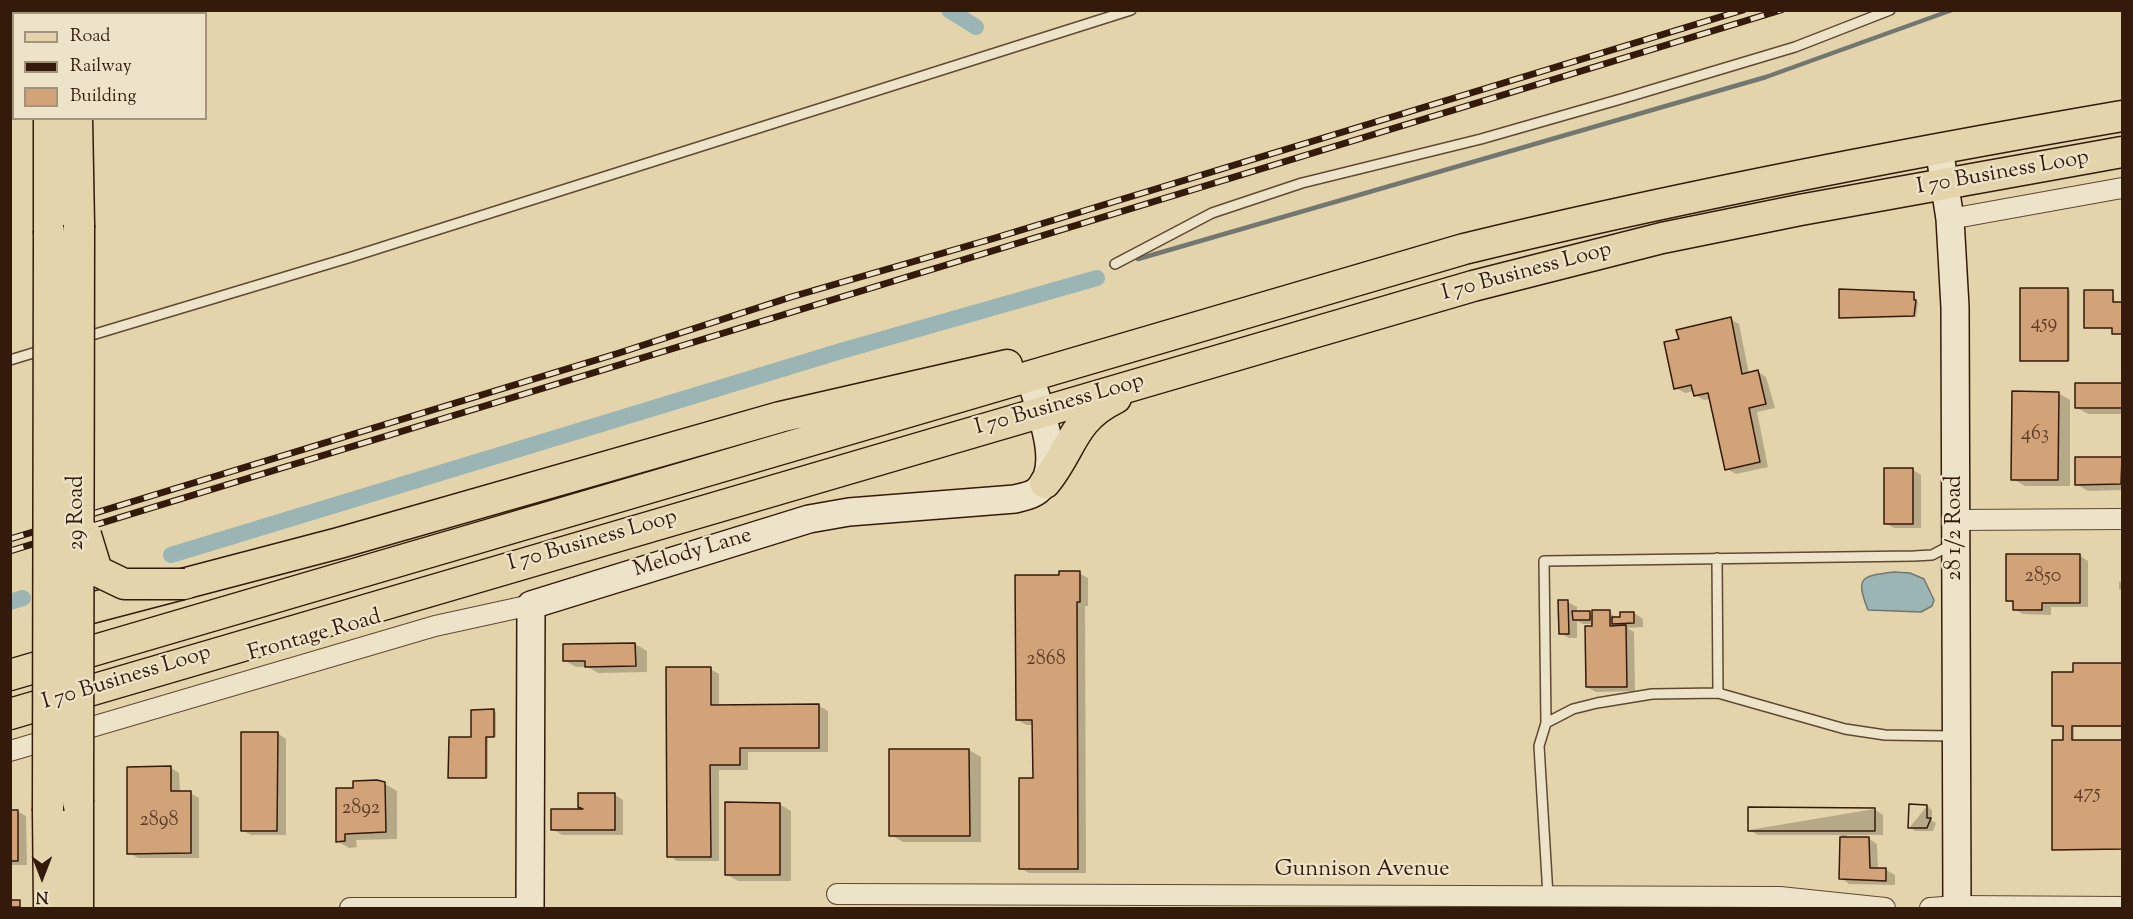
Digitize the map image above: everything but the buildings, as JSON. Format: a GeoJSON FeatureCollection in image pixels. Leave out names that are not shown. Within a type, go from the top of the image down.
{"type":"FeatureCollection","features":[{"type":"Feature","properties":{"kind":"main road","name":"I 70 Business Loop"},"geometry":{"type":"LineString","coordinates":[[10,675],[1464,249],[1603,215],[1939,148],[2122,116]]}},
{"type":"Feature","properties":{"kind":"main road","name":"29 Road"},"geometry":{"type":"LineString","coordinates":[[49,120],[49,909]]}},
{"type":"Feature","properties":{"kind":"main road","name":"29 Road"},"geometry":{"type":"LineString","coordinates":[[77,120],[79,225],[78,909]]}},
{"type":"Feature","properties":{"kind":"main road","name":"I 70 Business Loop"},"geometry":{"type":"LineString","coordinates":[[10,714],[1473,286],[1662,238],[2122,152]]}},
{"type":"Feature","properties":{"kind":"main road"},"geometry":{"type":"LineString","coordinates":[[48,620],[339,543],[780,417],[995,367],[1183,332]]}},
{"type":"Feature","properties":{"kind":"main road"},"geometry":{"type":"LineString","coordinates":[[1045,483],[1056,469],[1074,433],[1084,420],[1110,401],[1163,375]]}},
{"type":"Feature","properties":{"kind":"main road"},"geometry":{"type":"LineString","coordinates":[[78,441],[85,460],[86,539],[97,571],[124,584],[185,584]]}},
{"type":"Feature","properties":{"kind":"main road"},"geometry":{"type":"LineString","coordinates":[[10,687],[140,637]]}},
{"type":"Feature","properties":{"kind":"street","name":"28 1/2 Road"},"geometry":{"type":"LineString","coordinates":[[1939,148],[1950,219],[1955,307],[1956,735],[1948,908]]}},
{"type":"Feature","properties":{"kind":"street"},"geometry":{"type":"LineString","coordinates":[[1950,219],[2122,188]]}},
{"type":"Feature","properties":{"kind":"street"},"geometry":{"type":"LineString","coordinates":[[1030,377],[1050,455],[1045,483]]}},
{"type":"Feature","properties":{"kind":"street","name":"Melody Lane"},"geometry":{"type":"LineString","coordinates":[[531,605],[809,519],[849,512],[1015,499],[1037,491],[1045,483]]}},
{"type":"Feature","properties":{"kind":"street"},"geometry":{"type":"LineString","coordinates":[[1956,531],[2122,519]]}},
{"type":"Feature","properties":{"kind":"street"},"geometry":{"type":"LineString","coordinates":[[350,909],[530,908],[531,605]]}},
{"type":"Feature","properties":{"kind":"street","name":"Frontage Road"},"geometry":{"type":"LineString","coordinates":[[10,751],[435,626],[531,605]]}},
{"type":"Feature","properties":{"kind":"street","name":"Gunnison Avenue"},"geometry":{"type":"LineString","coordinates":[[837,894],[1253,902],[1548,896],[1780,897],[1833,906],[1886,909]]}},
{"type":"Feature","properties":{"kind":"street"},"geometry":{"type":"LineString","coordinates":[[1948,908],[2122,908]]}},
{"type":"Feature","properties":{"kind":"lane"},"geometry":{"type":"LineString","coordinates":[[65,344],[348,258],[1131,10]]}},
{"type":"Feature","properties":{"kind":"lane"},"geometry":{"type":"LineString","coordinates":[[1115,264],[1212,213],[1280,190],[1481,139],[1621,99],[1795,47],[1890,10]]}},
{"type":"Feature","properties":{"kind":"lane"},"geometry":{"type":"LineString","coordinates":[[10,360],[54,347]]}},
{"type":"Feature","properties":{"kind":"lane"},"geometry":{"type":"LineString","coordinates":[[1548,896],[1539,746],[1546,723],[1544,561],[1932,555],[1956,531]]}},
{"type":"Feature","properties":{"kind":"lane"},"geometry":{"type":"LineString","coordinates":[[1717,558],[1718,693]]}},
{"type":"Feature","properties":{"kind":"lane"},"geometry":{"type":"LineString","coordinates":[[1546,723],[1573,708],[1652,693],[1718,693],[1845,729],[1895,736],[1956,735]]}},
{"type":"Feature","properties":{"kind":"water"},"geometry":{"type":"Polygon","coordinates":[[[1894,572],[1910,573],[1924,579],[1934,600],[1932,606],[1921,612],[1868,610],[1862,591],[1864,580],[1874,575],[1894,572]]]}},
{"type":"Feature","properties":{"kind":"waterway"},"geometry":{"type":"LineString","coordinates":[[949,10],[976,27]]}},
{"type":"Feature","properties":{"kind":"waterway"},"geometry":{"type":"LineString","coordinates":[[1138,259],[1766,77],[1952,10]]}},
{"type":"Feature","properties":{"kind":"waterway"},"geometry":{"type":"LineString","coordinates":[[171,555],[841,351],[1097,278]]}},
{"type":"Feature","properties":{"kind":"waterway"},"geometry":{"type":"LineString","coordinates":[[10,602],[23,598]]}},
{"type":"Feature","properties":{"kind":"railway"},"geometry":{"type":"LineString","coordinates":[[10,539],[619,353],[791,297],[995,238],[1743,10]]}},
{"type":"Feature","properties":{"kind":"railway"},"geometry":{"type":"LineString","coordinates":[[10,551],[1781,10]]}}]}
